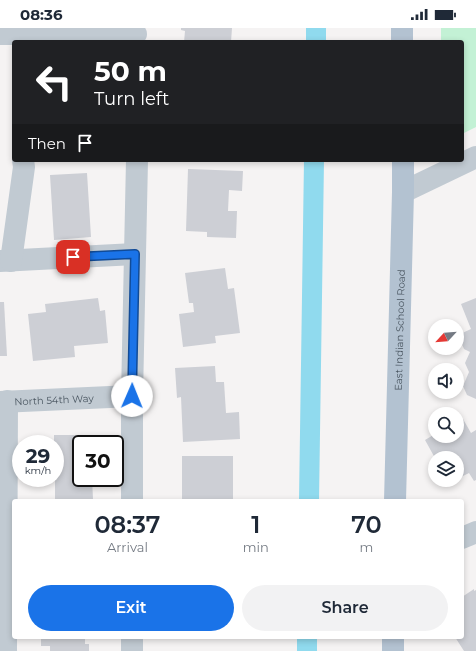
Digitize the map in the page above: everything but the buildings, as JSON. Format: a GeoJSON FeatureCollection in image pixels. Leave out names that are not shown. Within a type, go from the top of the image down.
{"type":"FeatureCollection","features":[{"type":"Feature","properties":{"kind":"main road"},"geometry":{"type":"LineString","coordinates":[[402,28],[402,40]]}},
{"type":"Feature","properties":{"kind":"main road","name":"East Indian School Road"},"geometry":{"type":"LineString","coordinates":[[395,499],[403,162]]}},
{"type":"Feature","properties":{"kind":"main road"},"geometry":{"type":"LineString","coordinates":[[393,639],[394,651]]}},
{"type":"Feature","properties":{"kind":"street"},"geometry":{"type":"LineString","coordinates":[[13,36],[136,35]]}},
{"type":"Feature","properties":{"kind":"street"},"geometry":{"type":"LineString","coordinates":[[403,192],[476,157]]}},
{"type":"Feature","properties":{"kind":"street"},"geometry":{"type":"LineString","coordinates":[[24,162],[6,261],[135,254]]}},
{"type":"Feature","properties":{"kind":"street"},"geometry":{"type":"LineString","coordinates":[[132,499],[132,396],[137,162]]}},
{"type":"Feature","properties":{"kind":"street","name":"North 54th Way"},"geometry":{"type":"LineString","coordinates":[[3,402],[132,396]]}},
{"type":"Feature","properties":{"kind":"street"},"geometry":{"type":"LineString","coordinates":[[3,402],[6,651]]}},
{"type":"Feature","properties":{"kind":"street"},"geometry":{"type":"LineString","coordinates":[[464,537],[476,532]]}},
{"type":"Feature","properties":{"kind":"street"},"geometry":{"type":"LineString","coordinates":[[132,639],[132,651]]}},
{"type":"Feature","properties":{"kind":"green space"},"geometry":{"type":"Polygon","coordinates":[[[441,28],[476,28],[476,127],[464,133],[464,40],[441,40],[441,28]]]}},
{"type":"Feature","properties":{"kind":"waterway"},"geometry":{"type":"LineString","coordinates":[[316,28],[316,40]]}},
{"type":"Feature","properties":{"kind":"waterway"},"geometry":{"type":"LineString","coordinates":[[309,499],[314,162]]}},
{"type":"Feature","properties":{"kind":"waterway"},"geometry":{"type":"LineString","coordinates":[[307,639],[307,651]]}},
{"type":"Feature","properties":{"kind":"route"},"geometry":{"type":"LineString","coordinates":[[73,257],[135,254],[132,396]]}}]}
